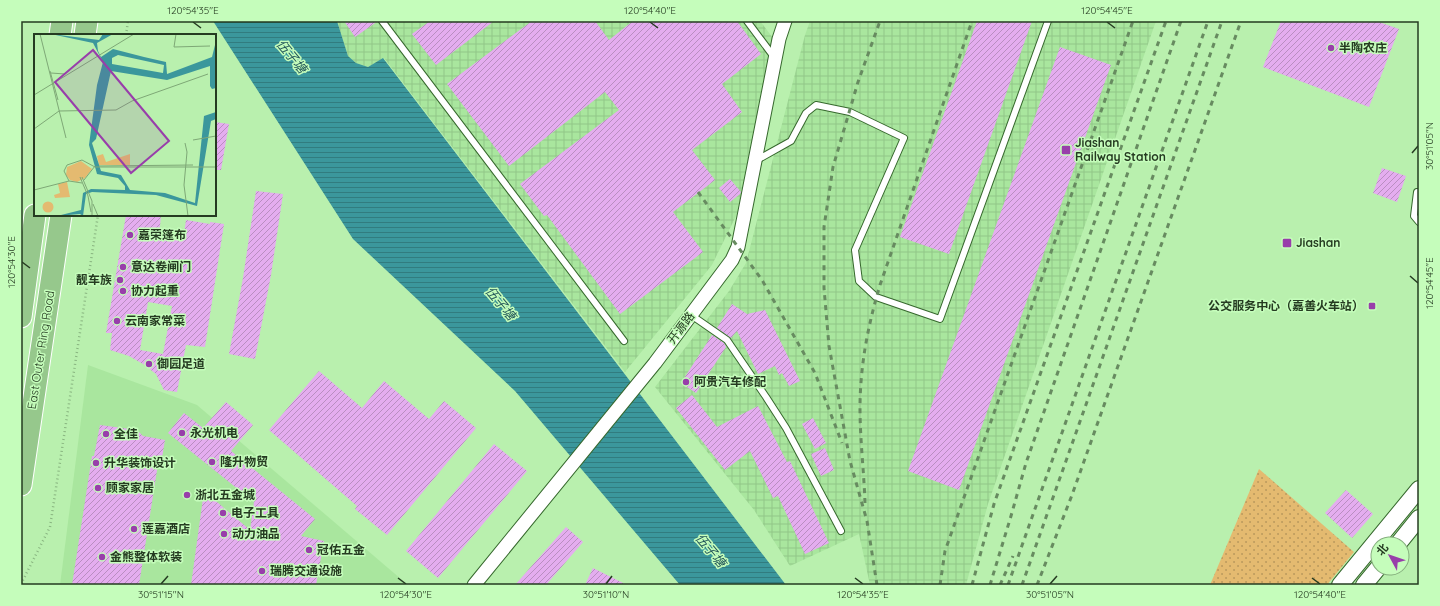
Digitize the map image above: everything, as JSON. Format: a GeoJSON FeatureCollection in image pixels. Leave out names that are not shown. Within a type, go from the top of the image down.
{"type":"FeatureCollection","features":[{"type":"Feature","properties":{"kind":"highway"},"geometry":{"type":"LineString","coordinates":[[60,34],[62,21]]}},
{"type":"Feature","properties":{"kind":"highway","name":"East Outer Ring Road"},"geometry":{"type":"LineString","coordinates":[[21,317],[35,216]]}},
{"type":"Feature","properties":{"kind":"highway","name":"East Outer Ring Road"},"geometry":{"type":"LineString","coordinates":[[21,485],[61,216]]}},
{"type":"Feature","properties":{"kind":"street","name":"开源路"},"geometry":{"type":"LineString","coordinates":[[474,585],[655,363],[732,260],[738,247],[779,39],[786,21]]}},
{"type":"Feature","properties":{"kind":"street"},"geometry":{"type":"LineString","coordinates":[[1340,585],[1419,489]]}},
{"type":"Feature","properties":{"kind":"street"},"geometry":{"type":"LineString","coordinates":[[1404,536],[1419,518]]}},
{"type":"Feature","properties":{"kind":"street"},"geometry":{"type":"LineString","coordinates":[[1364,585],[1371,576]]}},
{"type":"Feature","properties":{"kind":"lane"},"geometry":{"type":"LineString","coordinates":[[382,21],[624,340]]}},
{"type":"Feature","properties":{"kind":"lane"},"geometry":{"type":"LineString","coordinates":[[747,21],[775,58]]}},
{"type":"Feature","properties":{"kind":"lane"},"geometry":{"type":"LineString","coordinates":[[755,160],[791,141],[806,113],[816,104],[850,112],[904,138],[855,250],[859,281],[876,297],[940,319],[1048,21]]}},
{"type":"Feature","properties":{"kind":"lane"},"geometry":{"type":"LineString","coordinates":[[1417,192],[1414,216],[1419,222]]}},
{"type":"Feature","properties":{"kind":"lane"},"geometry":{"type":"LineString","coordinates":[[691,315],[727,340],[786,428],[841,531]]}},
{"type":"Feature","properties":{"kind":"path"},"geometry":{"type":"LineString","coordinates":[[126,34],[128,21]]}},
{"type":"Feature","properties":{"kind":"path"},"geometry":{"type":"LineString","coordinates":[[21,584],[50,527],[98,216]]}},
{"type":"Feature","properties":{"kind":"shaded area"},"geometry":{"type":"Polygon","coordinates":[[[337,21],[760,21],[773,38],[737,214],[712,265],[625,372],[384,58],[368,67],[356,63],[348,56],[337,21]]]}},
{"type":"Feature","properties":{"kind":"shaded area"},"geometry":{"type":"Polygon","coordinates":[[[810,21],[1156,21],[988,504],[966,585],[870,585],[859,534],[790,566],[754,510],[655,387],[729,291],[746,263],[805,35],[810,21]]]}},
{"type":"Feature","properties":{"kind":"shaded area","name":"浙北五金城"},"geometry":{"type":"Polygon","coordinates":[[[88,365],[197,405],[408,585],[60,585],[88,365]]]}},
{"type":"Feature","properties":{"kind":"shaded area"},"geometry":{"type":"Polygon","coordinates":[[[1259,469],[1354,552],[1327,585],[1210,585],[1259,469]]]}},
{"type":"Feature","properties":{"kind":"water","name":"伍子塘"},"geometry":{"type":"Polygon","coordinates":[[[213,21],[337,21],[348,56],[356,63],[368,67],[383,58],[786,585],[680,585],[515,391],[353,239],[213,21]]]}},
{"type":"Feature","properties":{"kind":"building"},"geometry":{"type":"Polygon","coordinates":[[[344,21],[378,21],[355,37],[344,21]]]}},
{"type":"Feature","properties":{"kind":"building"},"geometry":{"type":"Polygon","coordinates":[[[430,21],[494,21],[436,65],[412,34],[430,21]]]}},
{"type":"Feature","properties":{"kind":"building"},"geometry":{"type":"Polygon","coordinates":[[[532,21],[595,21],[609,40],[633,21],[737,21],[761,54],[722,84],[742,112],[692,150],[715,180],[673,212],[703,252],[620,314],[547,215],[544,216],[520,184],[619,110],[605,92],[509,166],[447,84],[532,21]]]}},
{"type":"Feature","properties":{"kind":"building"},"geometry":{"type":"Polygon","coordinates":[[[977,21],[1032,21],[949,254],[900,237],[977,21]]]}},
{"type":"Feature","properties":{"kind":"building","name":"半陶农庄"},"geometry":{"type":"Polygon","coordinates":[[[1281,21],[1376,21],[1399,29],[1369,107],[1263,67],[1281,21]]]}},
{"type":"Feature","properties":{"kind":"building"},"geometry":{"type":"Polygon","coordinates":[[[1060,47],[1111,65],[959,490],[908,471],[1060,47]]]}},
{"type":"Feature","properties":{"kind":"building"},"geometry":{"type":"Polygon","coordinates":[[[216,122],[229,124],[221,170],[216,170],[216,122]]]}},
{"type":"Feature","properties":{"kind":"building"},"geometry":{"type":"Polygon","coordinates":[[[1382,168],[1406,176],[1397,202],[1373,193],[1382,168]]]}},
{"type":"Feature","properties":{"kind":"building"},"geometry":{"type":"Polygon","coordinates":[[[730,179],[741,192],[730,202],[719,188],[730,179]]]}},
{"type":"Feature","properties":{"kind":"building"},"geometry":{"type":"Polygon","coordinates":[[[256,191],[283,194],[271,275],[255,359],[229,354],[243,278],[256,191]]]}},
{"type":"Feature","properties":{"kind":"building"},"geometry":{"type":"Polygon","coordinates":[[[126,216],[161,216],[159,237],[183,241],[186,220],[210,224],[210,222],[224,224],[205,347],[186,345],[177,392],[164,390],[156,374],[143,364],[129,356],[110,350],[112,333],[106,333],[126,216]],[[148,302],[140,350],[163,354],[172,306],[148,302]]]}},
{"type":"Feature","properties":{"kind":"building"},"geometry":{"type":"Polygon","coordinates":[[[732,304],[747,314],[765,310],[800,381],[789,386],[782,373],[779,375],[775,366],[758,374],[737,331],[731,338],[717,328],[732,304]]]}},
{"type":"Feature","properties":{"kind":"building"},"geometry":{"type":"Polygon","coordinates":[[[712,335],[724,343],[726,347],[696,393],[681,383],[712,335]]]}},
{"type":"Feature","properties":{"kind":"building"},"geometry":{"type":"Polygon","coordinates":[[[319,371],[362,408],[384,381],[429,419],[444,401],[476,428],[387,535],[355,509],[357,506],[269,430],[319,371]]]}},
{"type":"Feature","properties":{"kind":"building"},"geometry":{"type":"Polygon","coordinates":[[[692,395],[717,427],[758,406],[787,462],[790,461],[829,543],[805,554],[778,496],[773,498],[750,451],[725,470],[676,408],[692,395]]]}},
{"type":"Feature","properties":{"kind":"building"},"geometry":{"type":"Polygon","coordinates":[[[226,402],[253,425],[231,451],[315,519],[301,536],[324,541],[316,585],[191,585],[204,491],[250,530],[254,502],[168,433],[184,413],[203,428],[226,402]]]}},
{"type":"Feature","properties":{"kind":"building"},"geometry":{"type":"Polygon","coordinates":[[[813,418],[826,443],[815,449],[802,424],[813,418]]]}},
{"type":"Feature","properties":{"kind":"building"},"geometry":{"type":"Polygon","coordinates":[[[100,425],[137,430],[143,436],[165,440],[161,464],[158,464],[139,585],[72,585],[92,456],[94,456],[100,425]]]}},
{"type":"Feature","properties":{"kind":"building"},"geometry":{"type":"Polygon","coordinates":[[[494,444],[527,471],[438,578],[406,551],[494,444]]]}},
{"type":"Feature","properties":{"kind":"building"},"geometry":{"type":"Polygon","coordinates":[[[825,448],[834,470],[821,476],[811,454],[825,448]]]}},
{"type":"Feature","properties":{"kind":"building"},"geometry":{"type":"Polygon","coordinates":[[[1346,490],[1373,514],[1352,538],[1325,513],[1346,490]]]}},
{"type":"Feature","properties":{"kind":"building"},"geometry":{"type":"Polygon","coordinates":[[[566,527],[583,542],[546,585],[515,585],[566,527]]]}},
{"type":"Feature","properties":{"kind":"building"},"geometry":{"type":"Polygon","coordinates":[[[593,568],[627,585],[585,585],[593,568]]]}},
{"type":"Feature","properties":{"kind":"railway"},"geometry":{"type":"LineString","coordinates":[[877,585],[867,521],[850,461],[829,346],[824,288],[824,227],[833,167],[858,82],[880,21]]}},
{"type":"Feature","properties":{"kind":"railway"},"geometry":{"type":"LineString","coordinates":[[865,503],[860,392],[868,330],[880,285],[972,21]]}},
{"type":"Feature","properties":{"kind":"railway"},"geometry":{"type":"LineString","coordinates":[[940,585],[945,551],[1133,21]]}},
{"type":"Feature","properties":{"kind":"railway"},"geometry":{"type":"LineString","coordinates":[[972,585],[994,504],[1166,21]]}},
{"type":"Feature","properties":{"kind":"railway"},"geometry":{"type":"LineString","coordinates":[[990,585],[1026,463],[1181,21]]}},
{"type":"Feature","properties":{"kind":"railway"},"geometry":{"type":"LineString","coordinates":[[1008,585],[1208,21]]}},
{"type":"Feature","properties":{"kind":"railway"},"geometry":{"type":"LineString","coordinates":[[1022,585],[1222,21]]}},
{"type":"Feature","properties":{"kind":"railway"},"geometry":{"type":"LineString","coordinates":[[1037,585],[1072,495],[1241,21]]}},
{"type":"Feature","properties":{"kind":"railway"},"geometry":{"type":"LineString","coordinates":[[698,192],[762,280],[815,373],[842,443]]}},
{"type":"Feature","properties":{"kind":"railway"},"geometry":{"type":"LineString","coordinates":[[1000,585],[1013,556]]}},
{"type":"Feature","properties":{"kind":"place","name":"半陶农庄"},"geometry":{"type":"Point","coordinates":[1331,48]}},
{"type":"Feature","properties":{"kind":"place","name":"Jiashan Railway Station"},"geometry":{"type":"Point","coordinates":[1066,150]}},
{"type":"Feature","properties":{"kind":"place","name":"嘉荣篷布"},"geometry":{"type":"Point","coordinates":[130,235]}},
{"type":"Feature","properties":{"kind":"place","name":"Jiashan"},"geometry":{"type":"Point","coordinates":[1287,243]}},
{"type":"Feature","properties":{"kind":"place","name":"意达卷闸门"},"geometry":{"type":"Point","coordinates":[123,267]}},
{"type":"Feature","properties":{"kind":"place","name":"靓车族"},"geometry":{"type":"Point","coordinates":[120,280]}},
{"type":"Feature","properties":{"kind":"place","name":"协力起重"},"geometry":{"type":"Point","coordinates":[123,291]}},
{"type":"Feature","properties":{"kind":"place","name":"公交服务中心（嘉善火车站）"},"geometry":{"type":"Point","coordinates":[1372,306]}},
{"type":"Feature","properties":{"kind":"place","name":"云南家常菜"},"geometry":{"type":"Point","coordinates":[117,321]}},
{"type":"Feature","properties":{"kind":"place","name":"御园足道"},"geometry":{"type":"Point","coordinates":[149,364]}},
{"type":"Feature","properties":{"kind":"place","name":"阿贵汽车修配"},"geometry":{"type":"Point","coordinates":[686,382]}},
{"type":"Feature","properties":{"kind":"place","name":"永光机电"},"geometry":{"type":"Point","coordinates":[182,433]}},
{"type":"Feature","properties":{"kind":"place","name":"全佳"},"geometry":{"type":"Point","coordinates":[106,434]}},
{"type":"Feature","properties":{"kind":"place","name":"隆升物贸"},"geometry":{"type":"Point","coordinates":[212,462]}},
{"type":"Feature","properties":{"kind":"place","name":"升华装饰设计"},"geometry":{"type":"Point","coordinates":[96,463]}},
{"type":"Feature","properties":{"kind":"place","name":"顾家家居"},"geometry":{"type":"Point","coordinates":[98,488]}},
{"type":"Feature","properties":{"kind":"place","name":"浙北五金城"},"geometry":{"type":"Point","coordinates":[187,495]}},
{"type":"Feature","properties":{"kind":"place","name":"电子工具"},"geometry":{"type":"Point","coordinates":[223,513]}},
{"type":"Feature","properties":{"kind":"place","name":"莲嘉酒店"},"geometry":{"type":"Point","coordinates":[134,529]}},
{"type":"Feature","properties":{"kind":"place","name":"动力油品"},"geometry":{"type":"Point","coordinates":[224,534]}},
{"type":"Feature","properties":{"kind":"place","name":"冠佑五金"},"geometry":{"type":"Point","coordinates":[309,550]}},
{"type":"Feature","properties":{"kind":"place","name":"金熊整体软装"},"geometry":{"type":"Point","coordinates":[102,557]}},
{"type":"Feature","properties":{"kind":"place","name":"瑞腾交通设施"},"geometry":{"type":"Point","coordinates":[262,571]}}]}
